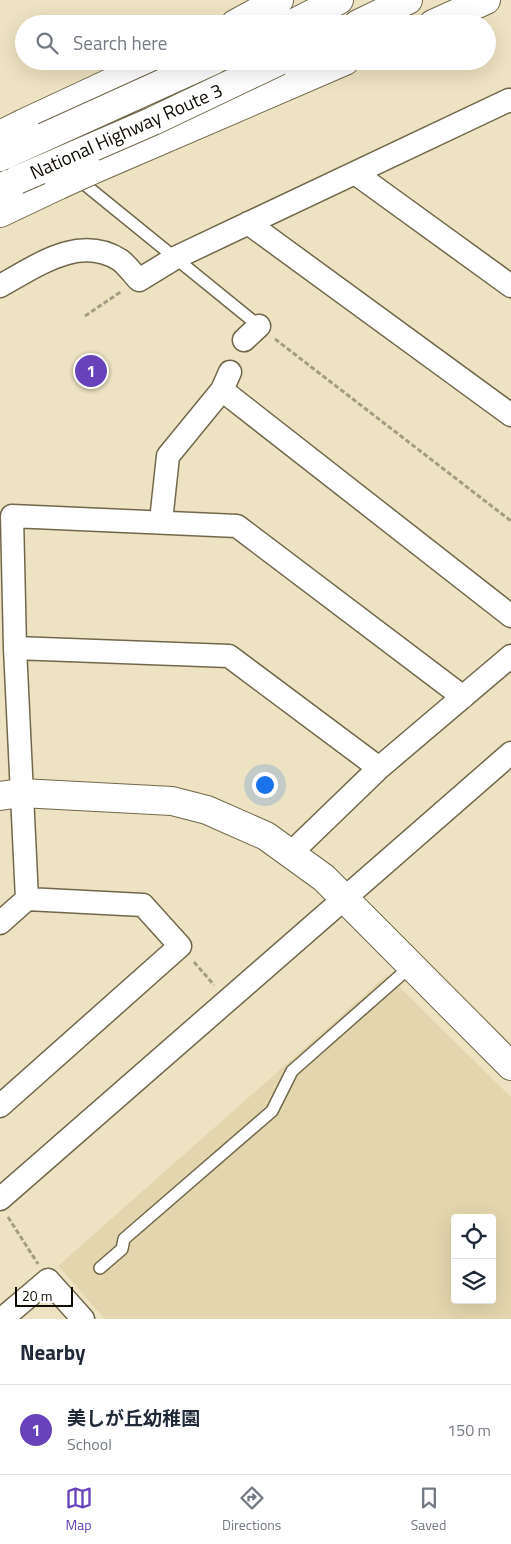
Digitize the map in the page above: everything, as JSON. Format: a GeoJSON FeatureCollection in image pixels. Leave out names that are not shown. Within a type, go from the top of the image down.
{"type":"FeatureCollection","features":[{"type":"Feature","properties":{"kind":"main road"},"geometry":{"type":"LineString","coordinates":[[252,15],[279,0]]}},
{"type":"Feature","properties":{"kind":"main road"},"geometry":{"type":"LineString","coordinates":[[310,15],[339,0]]}},
{"type":"Feature","properties":{"kind":"main road"},"geometry":{"type":"LineString","coordinates":[[377,15],[408,0]]}},
{"type":"Feature","properties":{"kind":"main road"},"geometry":{"type":"LineString","coordinates":[[453,15],[486,0]]}},
{"type":"Feature","properties":{"kind":"main road"},"geometry":{"type":"LineString","coordinates":[[8,125],[136,70]]}},
{"type":"Feature","properties":{"kind":"main road","name":"National Highway Route 3"},"geometry":{"type":"LineString","coordinates":[[0,157],[192,70]]}},
{"type":"Feature","properties":{"kind":"main road","name":"National Highway Route 3"},"geometry":{"type":"LineString","coordinates":[[8,184],[153,122],[261,70]]}},
{"type":"Feature","properties":{"kind":"main road"},"geometry":{"type":"LineString","coordinates":[[0,214],[90,170],[325,70]]}},
{"type":"Feature","properties":{"kind":"main road"},"geometry":{"type":"LineString","coordinates":[[11,795],[172,801],[231,819],[266,836],[324,878],[410,967],[511,1066]]}},
{"type":"Feature","properties":{"kind":"street"},"geometry":{"type":"LineString","coordinates":[[0,286],[61,254],[84,249],[103,252],[122,261],[139,280],[175,258],[509,100],[511,101]]}},
{"type":"Feature","properties":{"kind":"street"},"geometry":{"type":"LineString","coordinates":[[355,173],[511,286]]}},
{"type":"Feature","properties":{"kind":"street"},"geometry":{"type":"LineString","coordinates":[[248,224],[511,416]]}},
{"type":"Feature","properties":{"kind":"street"},"geometry":{"type":"LineString","coordinates":[[162,521],[168,456],[226,381],[511,616]]}},
{"type":"Feature","properties":{"kind":"street"},"geometry":{"type":"LineString","coordinates":[[27,899],[11,795],[15,648],[12,516],[162,521],[237,526],[463,697]]}},
{"type":"Feature","properties":{"kind":"street"},"geometry":{"type":"LineString","coordinates":[[15,648],[229,656],[379,768]]}},
{"type":"Feature","properties":{"kind":"street"},"geometry":{"type":"LineString","coordinates":[[291,853],[379,768],[511,656]]}},
{"type":"Feature","properties":{"kind":"street"},"geometry":{"type":"LineString","coordinates":[[2,1205],[228,1000],[511,753]]}},
{"type":"Feature","properties":{"kind":"street"},"geometry":{"type":"LineString","coordinates":[[0,924],[27,899],[143,905],[180,946],[0,1106]]}},
{"type":"Feature","properties":{"kind":"street"},"geometry":{"type":"LineString","coordinates":[[2,1319],[48,1280],[83,1319]]}},
{"type":"Feature","properties":{"kind":"lane"},"geometry":{"type":"LineString","coordinates":[[8,125],[175,258],[251,333]]}},
{"type":"Feature","properties":{"kind":"lane"},"geometry":{"type":"LineString","coordinates":[[100,1268],[122,1249],[124,1239],[272,1111],[292,1071],[410,967]]}},
{"type":"Feature","properties":{"kind":"path"},"geometry":{"type":"LineString","coordinates":[[85,316],[139,280]]}},
{"type":"Feature","properties":{"kind":"path"},"geometry":{"type":"LineString","coordinates":[[251,333],[511,521]]}},
{"type":"Feature","properties":{"kind":"path"},"geometry":{"type":"LineString","coordinates":[[180,946],[228,1000]]}},
{"type":"Feature","properties":{"kind":"path"},"geometry":{"type":"LineString","coordinates":[[2,1205],[48,1280]]}},
{"type":"Feature","properties":{"kind":"shaded area"},"geometry":{"type":"Polygon","coordinates":[[[387,975],[511,1097],[511,1319],[105,1319],[58,1266],[387,975]]]}},
{"type":"Feature","properties":{"kind":"place","name":"美しが丘幼稚園"},"geometry":{"type":"Point","coordinates":[91,371]}}]}
